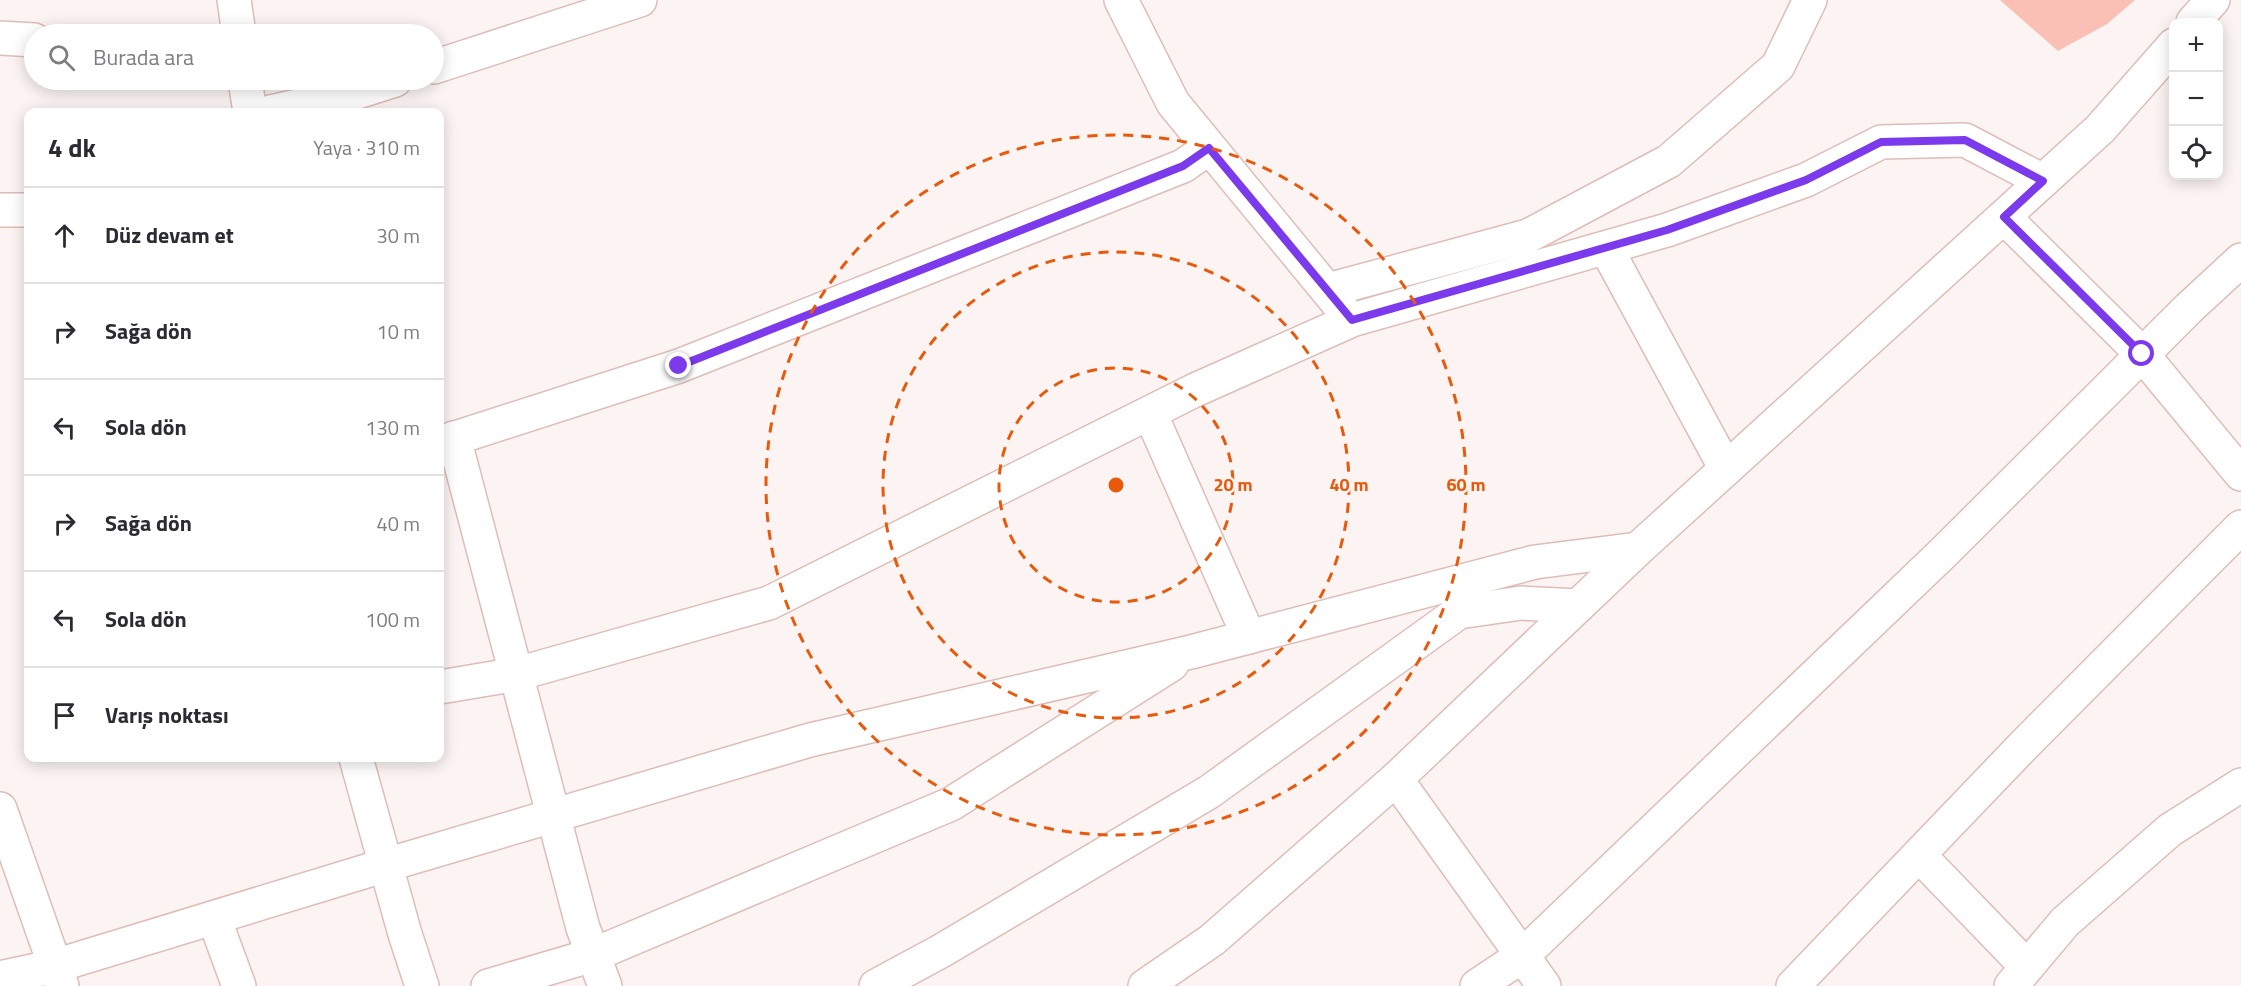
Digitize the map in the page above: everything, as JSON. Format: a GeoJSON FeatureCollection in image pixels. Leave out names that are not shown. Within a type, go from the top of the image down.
{"type":"FeatureCollection","features":[{"type":"Feature","properties":{"kind":"street"},"geometry":{"type":"LineString","coordinates":[[234,0],[238,24]]}},
{"type":"Feature","properties":{"kind":"street"},"geometry":{"type":"LineString","coordinates":[[444,64],[640,0]]}},
{"type":"Feature","properties":{"kind":"street"},"geometry":{"type":"LineString","coordinates":[[1121,0],[1173,103],[1352,320]]}},
{"type":"Feature","properties":{"kind":"street"},"geometry":{"type":"LineString","coordinates":[[1328,290],[1528,236],[1669,161],[1778,66],[1810,0]]}},
{"type":"Feature","properties":{"kind":"street"},"geometry":{"type":"LineString","coordinates":[[2197,18],[2213,0]]}},
{"type":"Feature","properties":{"kind":"street"},"geometry":{"type":"LineString","coordinates":[[0,38],[24,39]]}},
{"type":"Feature","properties":{"kind":"street"},"geometry":{"type":"LineString","coordinates":[[1146,986],[1212,940],[1396,779],[1638,549],[2100,129],[2169,51]]}},
{"type":"Feature","properties":{"kind":"street"},"geometry":{"type":"LineString","coordinates":[[247,90],[249,108]]}},
{"type":"Feature","properties":{"kind":"street"},"geometry":{"type":"LineString","coordinates":[[288,108],[363,90]]}},
{"type":"Feature","properties":{"kind":"street"},"geometry":{"type":"LineString","coordinates":[[444,686],[517,674],[769,603],[1193,391],[1352,320],[1667,230],[1806,180],[1881,142],[1965,140],[2043,181]]}},
{"type":"Feature","properties":{"kind":"street"},"geometry":{"type":"LineString","coordinates":[[605,986],[584,928],[517,674],[447,441],[679,366],[1183,166],[1209,148]]}},
{"type":"Feature","properties":{"kind":"street"},"geometry":{"type":"LineString","coordinates":[[0,210],[24,210]]}},
{"type":"Feature","properties":{"kind":"street"},"geometry":{"type":"LineString","coordinates":[[2004,217],[2142,354],[2241,474]]}},
{"type":"Feature","properties":{"kind":"street"},"geometry":{"type":"LineString","coordinates":[[1606,248],[1726,469]]}},
{"type":"Feature","properties":{"kind":"street"},"geometry":{"type":"LineString","coordinates":[[1478,986],[1522,956],[1942,554],[2142,354],[2241,260]]}},
{"type":"Feature","properties":{"kind":"street"},"geometry":{"type":"LineString","coordinates":[[1150,413],[1249,637]]}},
{"type":"Feature","properties":{"kind":"street"},"geometry":{"type":"LineString","coordinates":[[1793,986],[2025,744],[2241,527]]}},
{"type":"Feature","properties":{"kind":"street"},"geometry":{"type":"LineString","coordinates":[[0,978],[59,976],[214,918],[810,740],[1191,652],[1534,562],[1638,549]]}},
{"type":"Feature","properties":{"kind":"street"},"geometry":{"type":"LineString","coordinates":[[876,986],[941,951],[1209,792],[1459,612],[1521,603],[1578,606]]}},
{"type":"Feature","properties":{"kind":"street"},"geometry":{"type":"LineString","coordinates":[[488,986],[593,955],[951,804],[1191,652]]}},
{"type":"Feature","properties":{"kind":"street"},"geometry":{"type":"LineString","coordinates":[[357,762],[422,986]]}},
{"type":"Feature","properties":{"kind":"street"},"geometry":{"type":"LineString","coordinates":[[1396,779],[1544,986]]}},
{"type":"Feature","properties":{"kind":"street"},"geometry":{"type":"LineString","coordinates":[[1919,855],[2019,976],[2065,922],[2170,830],[2241,785]]}},
{"type":"Feature","properties":{"kind":"street"},"geometry":{"type":"LineString","coordinates":[[0,809],[59,976]]}},
{"type":"Feature","properties":{"kind":"street"},"geometry":{"type":"LineString","coordinates":[[214,918],[239,986]]}},
{"type":"Feature","properties":{"kind":"shaded area"},"geometry":{"type":"Polygon","coordinates":[[[2000,0],[2135,0],[2107,24],[2058,51],[2000,0]]]}},
{"type":"Feature","properties":{"kind":"route"},"geometry":{"type":"LineString","coordinates":[[679,366],[1183,166],[1209,148],[1352,320],[1667,230],[1806,180],[1881,142],[1965,140],[2043,181],[2004,217],[2142,354]]}}]}
